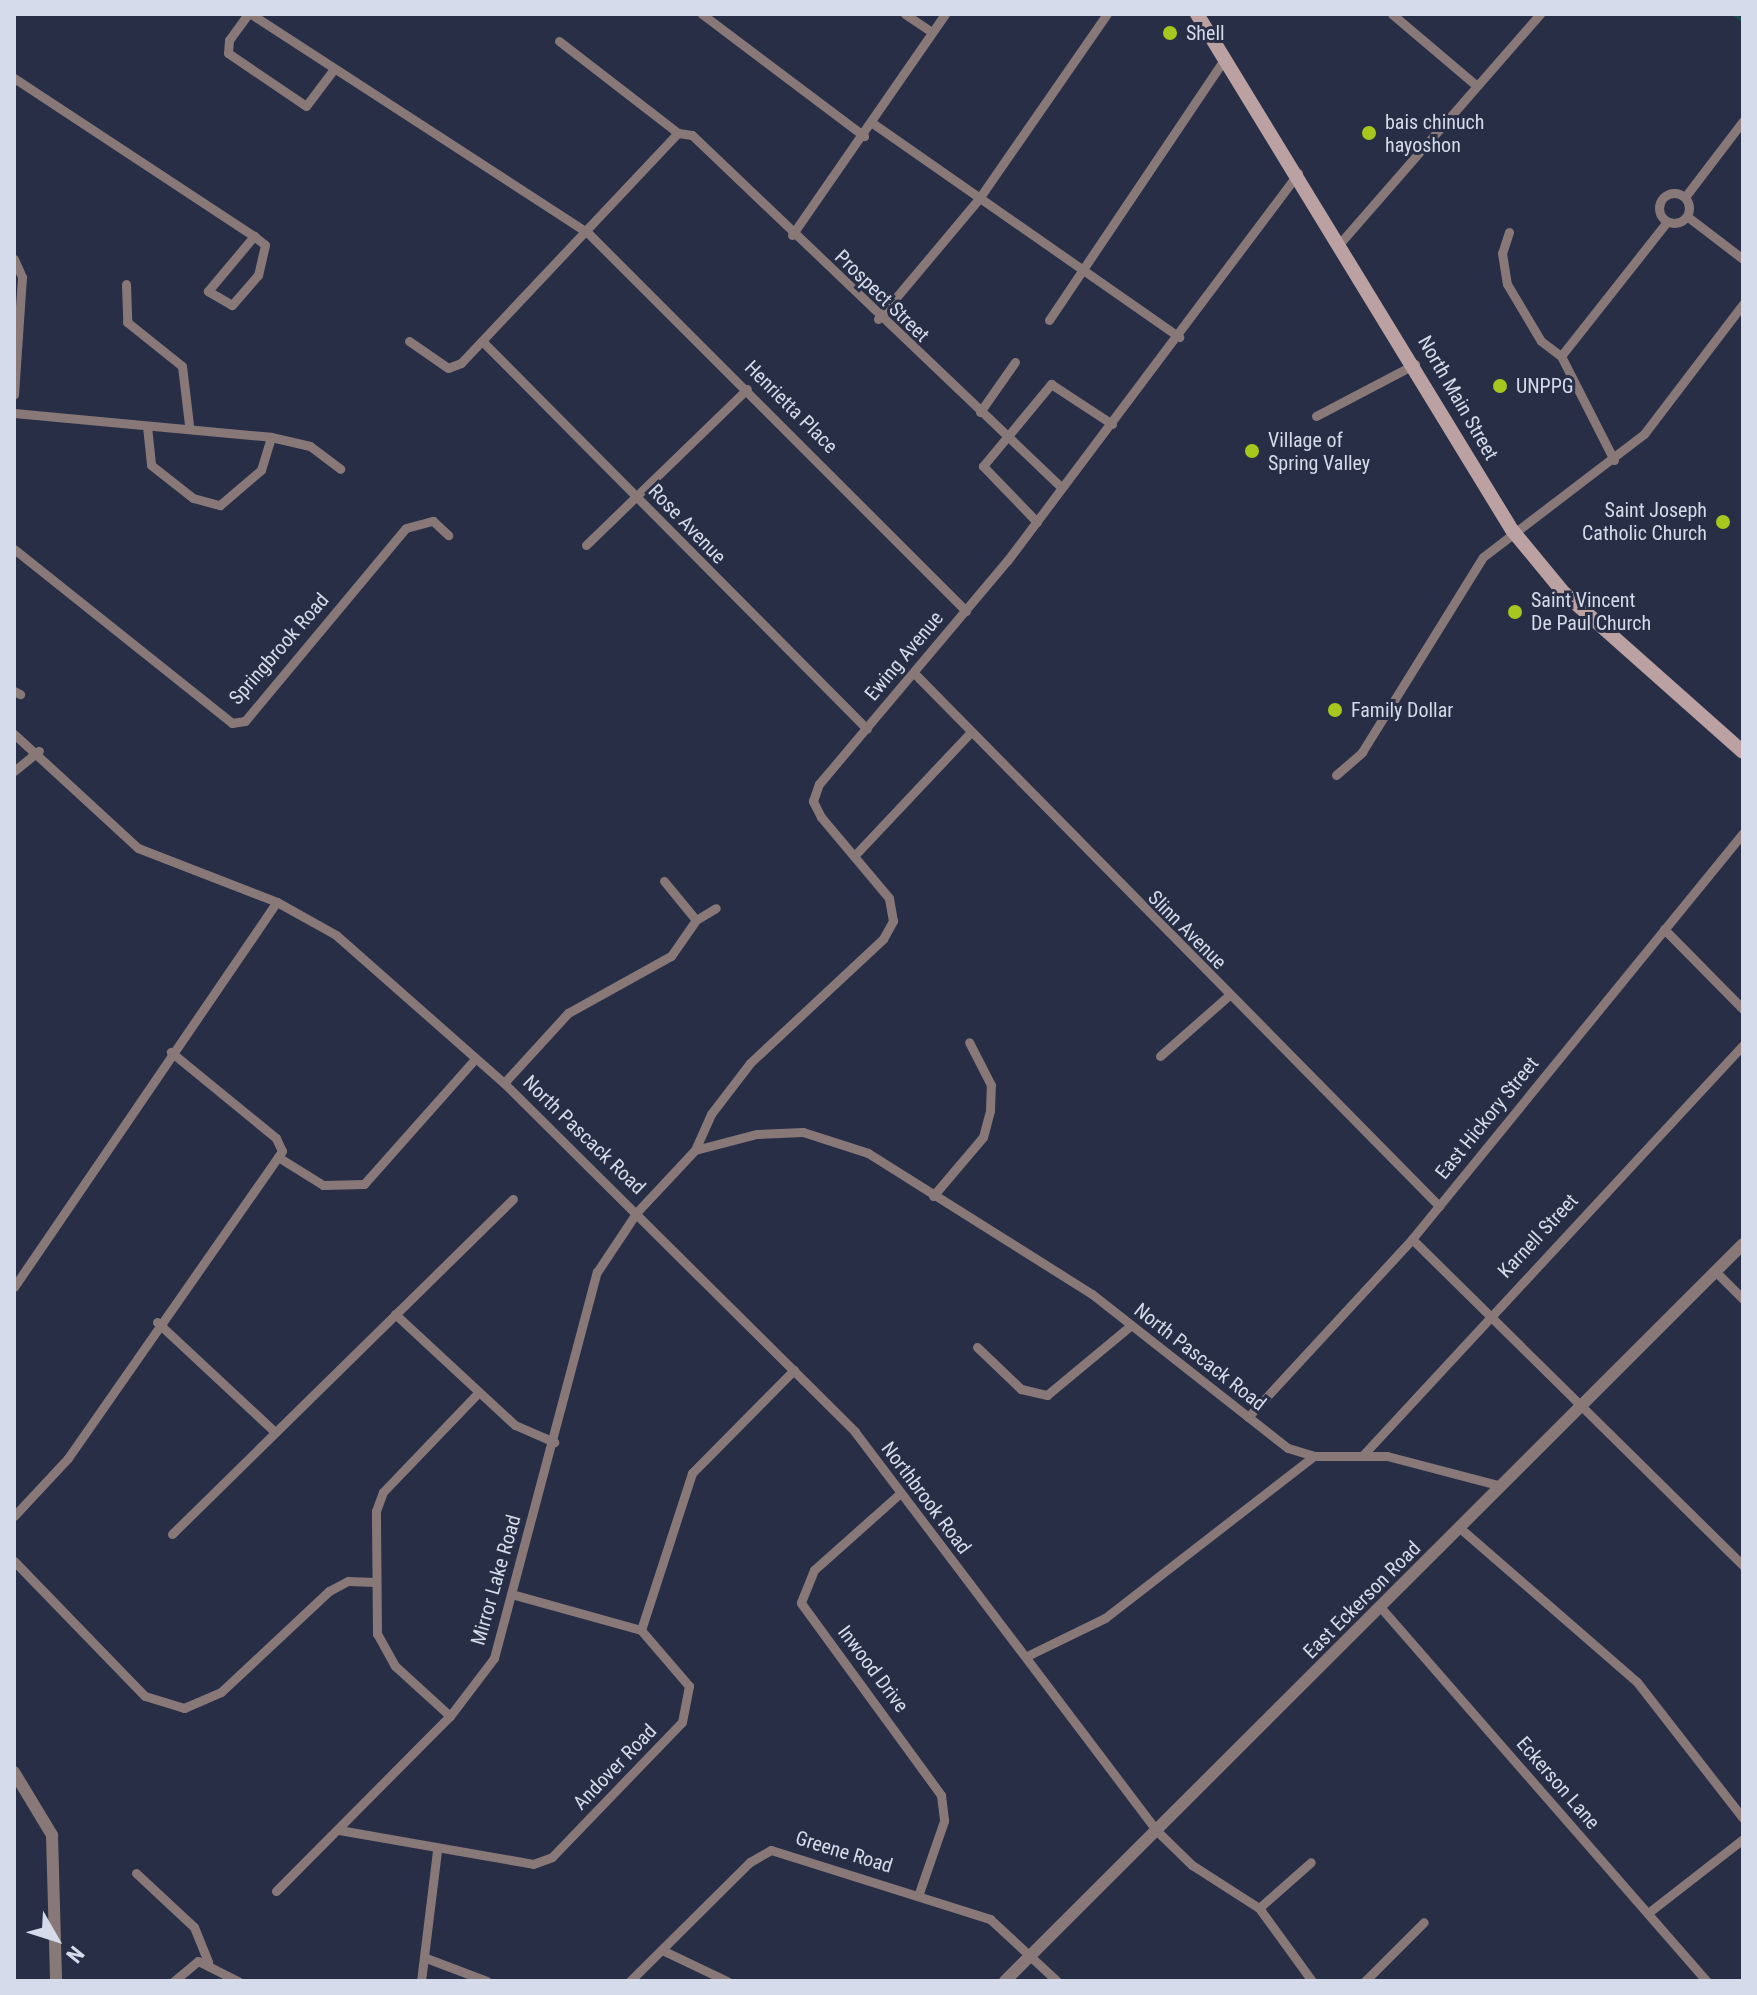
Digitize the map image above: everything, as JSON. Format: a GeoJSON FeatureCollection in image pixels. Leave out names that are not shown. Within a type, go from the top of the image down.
{"type":"FeatureCollection","features":[{"type":"Feature","properties":{"kind":"main road","name":"North Main Street"},"geometry":{"type":"LineString","coordinates":[[1197,14],[1341,242],[1512,530],[1560,590],[1743,752]]}},
{"type":"Feature","properties":{"kind":"street","name":"Henrietta Place"},"geometry":{"type":"LineString","coordinates":[[250,14],[587,232],[966,611]]}},
{"type":"Feature","properties":{"kind":"street"},"geometry":{"type":"LineString","coordinates":[[250,14],[229,40],[228,53],[306,106],[334,69]]}},
{"type":"Feature","properties":{"kind":"street"},"geometry":{"type":"LineString","coordinates":[[702,14],[864,136]]}},
{"type":"Feature","properties":{"kind":"street"},"geometry":{"type":"LineString","coordinates":[[905,14],[932,32]]}},
{"type":"Feature","properties":{"kind":"street"},"geometry":{"type":"LineString","coordinates":[[792,235],[864,136],[945,14]]}},
{"type":"Feature","properties":{"kind":"street"},"geometry":{"type":"LineString","coordinates":[[878,319],[978,200],[1107,14]]}},
{"type":"Feature","properties":{"kind":"street"},"geometry":{"type":"LineString","coordinates":[[1392,14],[1477,86]]}},
{"type":"Feature","properties":{"kind":"street"},"geometry":{"type":"LineString","coordinates":[[1341,242],[1540,14]]}},
{"type":"Feature","properties":{"kind":"street","name":"Prospect Street"},"geometry":{"type":"LineString","coordinates":[[559,41],[678,133],[692,135],[878,319],[1062,488]]}},
{"type":"Feature","properties":{"kind":"street"},"geometry":{"type":"LineString","coordinates":[[1049,320],[1225,58]]}},
{"type":"Feature","properties":{"kind":"street"},"geometry":{"type":"LineString","coordinates":[[14,78],[254,236],[269,251],[232,305],[208,291],[254,236]]}},
{"type":"Feature","properties":{"kind":"street"},"geometry":{"type":"LineString","coordinates":[[1743,121],[1685,197],[1688,217],[1743,259]]}},
{"type":"Feature","properties":{"kind":"street"},"geometry":{"type":"LineString","coordinates":[[871,122],[978,200],[1179,337]]}},
{"type":"Feature","properties":{"kind":"street"},"geometry":{"type":"LineString","coordinates":[[409,341],[448,368],[483,342],[678,133]]}},
{"type":"Feature","properties":{"kind":"street","name":"Ewing Avenue"},"geometry":{"type":"LineString","coordinates":[[695,1150],[711,1114],[750,1063],[883,939],[893,921],[889,898],[813,801],[867,729],[1037,522],[1179,337],[1298,173]]}},
{"type":"Feature","properties":{"kind":"street"},"geometry":{"type":"LineString","coordinates":[[1667,222],[1660,202],[1671,193],[1685,197]]}},
{"type":"Feature","properties":{"kind":"street"},"geometry":{"type":"LineString","coordinates":[[1561,356],[1667,222],[1688,217]]}},
{"type":"Feature","properties":{"kind":"street"},"geometry":{"type":"LineString","coordinates":[[1509,232],[1502,253],[1507,284],[1541,341],[1561,356],[1614,460]]}},
{"type":"Feature","properties":{"kind":"street"},"geometry":{"type":"LineString","coordinates":[[14,259],[22,277],[14,395]]}},
{"type":"Feature","properties":{"kind":"street"},"geometry":{"type":"LineString","coordinates":[[126,284],[127,322],[182,366],[189,425]]}},
{"type":"Feature","properties":{"kind":"street"},"geometry":{"type":"LineString","coordinates":[[1336,775],[1362,752],[1483,557],[1512,530],[1614,460],[1644,434],[1743,304]]}},
{"type":"Feature","properties":{"kind":"street","name":"Rose Avenue"},"geometry":{"type":"LineString","coordinates":[[483,342],[867,729]]}},
{"type":"Feature","properties":{"kind":"street"},"geometry":{"type":"LineString","coordinates":[[980,412],[1015,362]]}},
{"type":"Feature","properties":{"kind":"street"},"geometry":{"type":"LineString","coordinates":[[1316,416],[1415,364]]}},
{"type":"Feature","properties":{"kind":"street"},"geometry":{"type":"LineString","coordinates":[[1037,522],[983,466],[1051,384],[1112,424]]}},
{"type":"Feature","properties":{"kind":"street"},"geometry":{"type":"LineString","coordinates":[[586,545],[747,389]]}},
{"type":"Feature","properties":{"kind":"street"},"geometry":{"type":"LineString","coordinates":[[14,413],[147,426],[189,425],[271,437],[310,446],[340,469]]}},
{"type":"Feature","properties":{"kind":"street"},"geometry":{"type":"LineString","coordinates":[[147,426],[151,465],[193,498],[220,505],[261,470],[271,437]]}},
{"type":"Feature","properties":{"kind":"street","name":"Springbrook Road"},"geometry":{"type":"LineString","coordinates":[[14,549],[232,723],[245,721],[406,528],[433,521],[448,535]]}},
{"type":"Feature","properties":{"kind":"street","name":"Slinn Avenue"},"geometry":{"type":"LineString","coordinates":[[915,674],[1228,996],[1439,1206]]}},
{"type":"Feature","properties":{"kind":"street"},"geometry":{"type":"LineString","coordinates":[[855,855],[970,733]]}},
{"type":"Feature","properties":{"kind":"street","name":"North Pascack Road"},"geometry":{"type":"LineString","coordinates":[[14,734],[39,751],[93,813],[138,848],[277,902],[336,935],[504,1083],[637,1212],[695,1150],[757,1134],[803,1132],[868,1153],[1092,1294],[1288,1448],[1314,1456],[1363,1455],[1501,1486]]}},
{"type":"Feature","properties":{"kind":"street"},"geometry":{"type":"LineString","coordinates":[[14,771],[39,751]]}},
{"type":"Feature","properties":{"kind":"street","name":"East Hickory Street"},"geometry":{"type":"LineString","coordinates":[[1248,1417],[1412,1239],[1743,833]]}},
{"type":"Feature","properties":{"kind":"street"},"geometry":{"type":"LineString","coordinates":[[664,881],[696,920]]}},
{"type":"Feature","properties":{"kind":"street"},"geometry":{"type":"LineString","coordinates":[[14,1287],[171,1052],[277,902]]}},
{"type":"Feature","properties":{"kind":"street"},"geometry":{"type":"LineString","coordinates":[[504,1083],[568,1013],[671,956],[696,920],[716,908]]}},
{"type":"Feature","properties":{"kind":"street"},"geometry":{"type":"LineString","coordinates":[[1664,929],[1743,1009]]}},
{"type":"Feature","properties":{"kind":"street"},"geometry":{"type":"LineString","coordinates":[[1160,1056],[1228,996]]}},
{"type":"Feature","properties":{"kind":"street"},"geometry":{"type":"LineString","coordinates":[[933,1196],[983,1137],[990,1110],[991,1085],[969,1042]]}},
{"type":"Feature","properties":{"kind":"street","name":"Karnell Street"},"geometry":{"type":"LineString","coordinates":[[1363,1455],[1488,1316],[1743,1045]]}},
{"type":"Feature","properties":{"kind":"street"},"geometry":{"type":"LineString","coordinates":[[14,1516],[68,1458],[157,1322],[278,1157],[276,1138],[171,1052]]}},
{"type":"Feature","properties":{"kind":"street"},"geometry":{"type":"LineString","coordinates":[[278,1157],[323,1185],[364,1184],[475,1059]]}},
{"type":"Feature","properties":{"kind":"street"},"geometry":{"type":"LineString","coordinates":[[172,1534],[273,1430],[513,1199]]}},
{"type":"Feature","properties":{"kind":"street","name":"Northbrook Road"},"geometry":{"type":"LineString","coordinates":[[637,1212],[855,1432],[897,1496],[1027,1656],[1157,1831],[1192,1865],[1259,1908]]}},
{"type":"Feature","properties":{"kind":"street","name":"Mirror Lake Road"},"geometry":{"type":"LineString","coordinates":[[276,1891],[450,1716],[494,1658],[597,1272],[637,1212]]}},
{"type":"Feature","properties":{"kind":"street"},"geometry":{"type":"LineString","coordinates":[[1412,1239],[1743,1565]]}},
{"type":"Feature","properties":{"kind":"street","name":"East Eckerson Road"},"geometry":{"type":"LineString","coordinates":[[1005,1981],[1382,1609],[1581,1404],[1743,1244]]}},
{"type":"Feature","properties":{"kind":"street"},"geometry":{"type":"LineString","coordinates":[[1715,1271],[1743,1299]]}},
{"type":"Feature","properties":{"kind":"street"},"geometry":{"type":"LineString","coordinates":[[395,1314],[477,1394],[515,1425],[554,1442]]}},
{"type":"Feature","properties":{"kind":"street"},"geometry":{"type":"LineString","coordinates":[[157,1322],[273,1430]]}},
{"type":"Feature","properties":{"kind":"street"},"geometry":{"type":"LineString","coordinates":[[977,1347],[1021,1389],[1047,1395],[1130,1326]]}},
{"type":"Feature","properties":{"kind":"street"},"geometry":{"type":"LineString","coordinates":[[511,1594],[641,1630],[692,1473],[794,1370]]}},
{"type":"Feature","properties":{"kind":"street"},"geometry":{"type":"LineString","coordinates":[[450,1716],[395,1666],[377,1634],[376,1582],[383,1492],[477,1394]]}},
{"type":"Feature","properties":{"kind":"street"},"geometry":{"type":"LineString","coordinates":[[1027,1656],[1105,1618],[1314,1456]]}},
{"type":"Feature","properties":{"kind":"street","name":"Inwood Drive"},"geometry":{"type":"LineString","coordinates":[[897,1496],[814,1570],[801,1603],[941,1795],[944,1821],[919,1893]]}},
{"type":"Feature","properties":{"kind":"street"},"geometry":{"type":"LineString","coordinates":[[1461,1529],[1637,1682],[1743,1818]]}},
{"type":"Feature","properties":{"kind":"street"},"geometry":{"type":"LineString","coordinates":[[14,1561],[145,1696],[184,1708],[221,1692],[329,1591],[348,1581],[376,1582]]}},
{"type":"Feature","properties":{"kind":"street","name":"Eckerson Lane"},"geometry":{"type":"LineString","coordinates":[[1382,1609],[1706,1981]]}},
{"type":"Feature","properties":{"kind":"street","name":"Andover Road"},"geometry":{"type":"LineString","coordinates":[[339,1830],[512,1864],[552,1857],[682,1722],[689,1686],[641,1630]]}},
{"type":"Feature","properties":{"kind":"street"},"geometry":{"type":"LineString","coordinates":[[14,1772],[52,1835],[56,1981]]}},
{"type":"Feature","properties":{"kind":"street"},"geometry":{"type":"LineString","coordinates":[[1648,1913],[1743,1839]]}},
{"type":"Feature","properties":{"kind":"street"},"geometry":{"type":"LineString","coordinates":[[421,1981],[437,1850]]}},
{"type":"Feature","properties":{"kind":"street","name":"Greene Road"},"geometry":{"type":"LineString","coordinates":[[630,1981],[750,1862],[771,1850],[919,1893],[990,1919],[1057,1981]]}},
{"type":"Feature","properties":{"kind":"street"},"geometry":{"type":"LineString","coordinates":[[1311,1862],[1259,1908],[1312,1981]]}},
{"type":"Feature","properties":{"kind":"street"},"geometry":{"type":"LineString","coordinates":[[136,1873],[194,1927],[208,1962]]}},
{"type":"Feature","properties":{"kind":"street"},"geometry":{"type":"LineString","coordinates":[[1365,1981],[1424,1922]]}},
{"type":"Feature","properties":{"kind":"street"},"geometry":{"type":"LineString","coordinates":[[662,1950],[727,1981]]}},
{"type":"Feature","properties":{"kind":"street"},"geometry":{"type":"LineString","coordinates":[[426,1958],[487,1981]]}},
{"type":"Feature","properties":{"kind":"street"},"geometry":{"type":"LineString","coordinates":[[174,1981],[198,1961],[208,1962],[238,1981]]}},
{"type":"Feature","properties":{"kind":"waterway"},"geometry":{"type":"LineString","coordinates":[[1734,14],[1743,21]]}},
{"type":"Feature","properties":{"kind":"place","name":"Shell"},"geometry":{"type":"Point","coordinates":[1170,33]}},
{"type":"Feature","properties":{"kind":"place","name":"bais chinuch hayoshon"},"geometry":{"type":"Point","coordinates":[1369,133]}},
{"type":"Feature","properties":{"kind":"place","name":"UNPPG"},"geometry":{"type":"Point","coordinates":[1500,386]}},
{"type":"Feature","properties":{"kind":"place","name":"Village of Spring Valley"},"geometry":{"type":"Point","coordinates":[1252,451]}},
{"type":"Feature","properties":{"kind":"place","name":"Saint Joseph Catholic Church"},"geometry":{"type":"Point","coordinates":[1723,522]}},
{"type":"Feature","properties":{"kind":"place","name":"Saint Vincent De Paul Church"},"geometry":{"type":"Point","coordinates":[1515,612]}},
{"type":"Feature","properties":{"kind":"place","name":"Family Dollar"},"geometry":{"type":"Point","coordinates":[1335,710]}}]}
